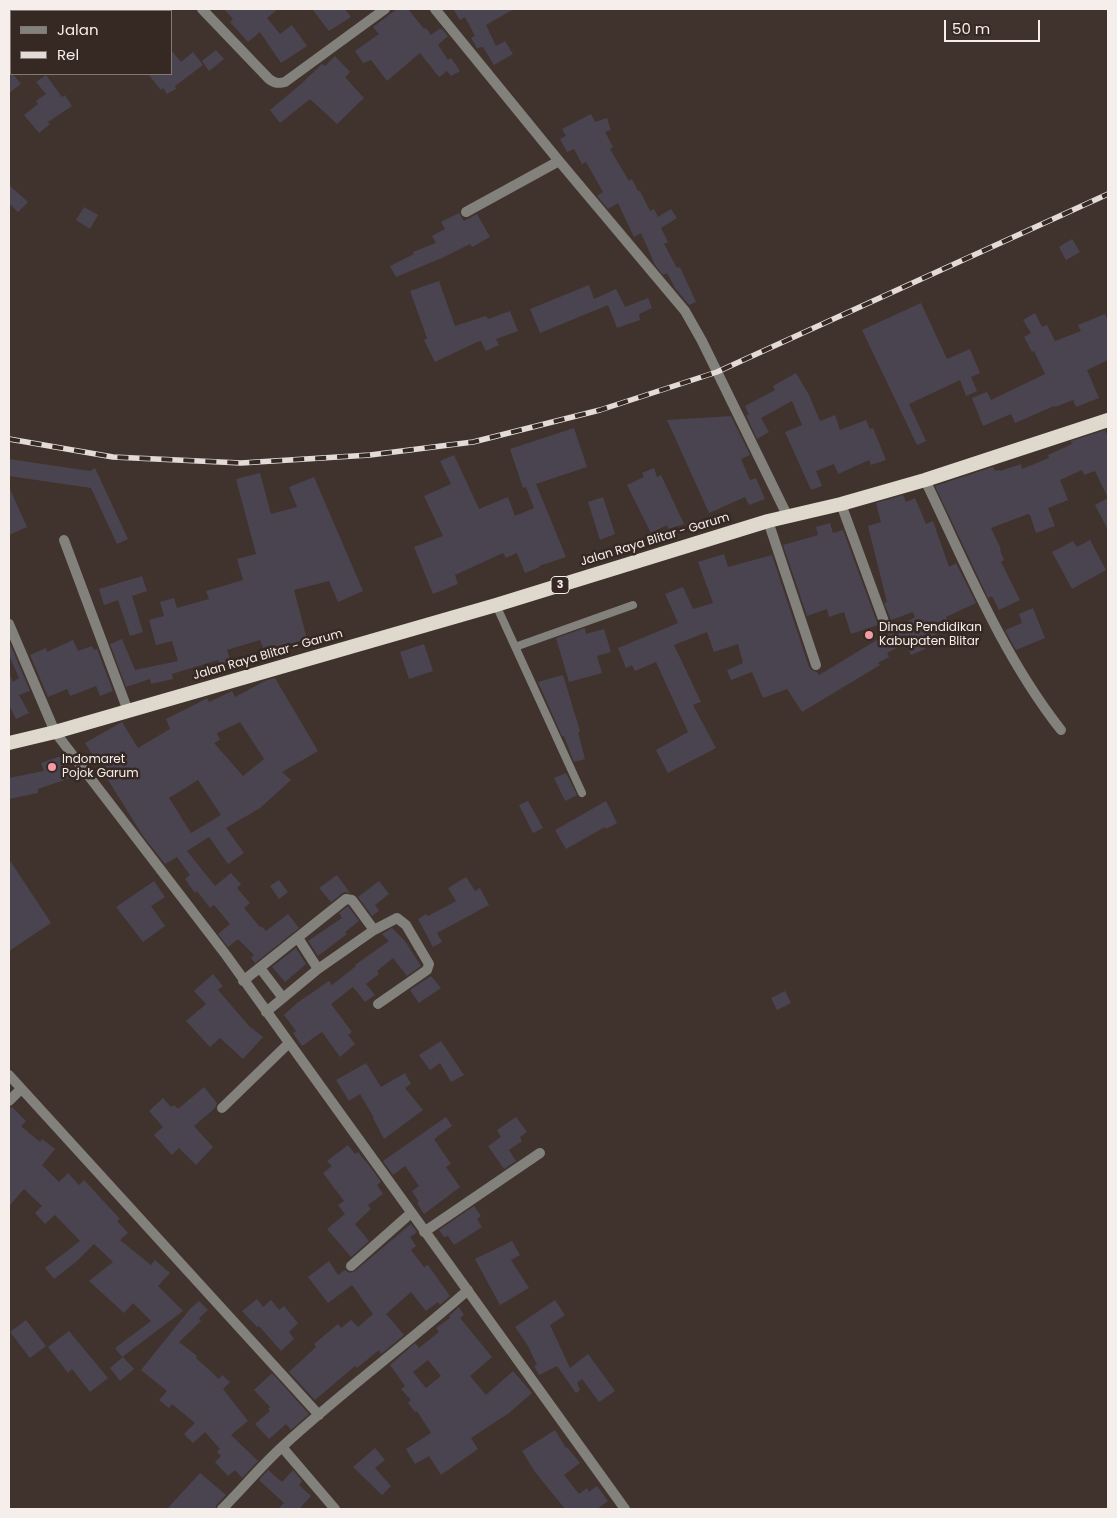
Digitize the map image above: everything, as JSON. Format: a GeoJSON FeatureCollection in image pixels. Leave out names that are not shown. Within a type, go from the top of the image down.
{"type":"FeatureCollection","features":[{"type":"Feature","properties":{"kind":"highway","name":"Jalan Raya Blitar - Garum"},"geometry":{"type":"LineString","coordinates":[[9,743],[55,732],[496,605],[786,515],[841,504],[925,480],[1108,420]]}},
{"type":"Feature","properties":{"kind":"street"},"geometry":{"type":"LineString","coordinates":[[202,9],[269,79],[280,84],[385,9]]}},
{"type":"Feature","properties":{"kind":"street"},"geometry":{"type":"LineString","coordinates":[[435,9],[684,311],[710,356],[786,515]]}},
{"type":"Feature","properties":{"kind":"street"},"geometry":{"type":"LineString","coordinates":[[466,212],[559,161]]}},
{"type":"Feature","properties":{"kind":"street"},"geometry":{"type":"LineString","coordinates":[[925,480],[984,604],[1020,672],[1038,701],[1061,730]]}},
{"type":"Feature","properties":{"kind":"street"},"geometry":{"type":"LineString","coordinates":[[841,504],[886,627]]}},
{"type":"Feature","properties":{"kind":"street"},"geometry":{"type":"LineString","coordinates":[[768,521],[816,665]]}},
{"type":"Feature","properties":{"kind":"street"},"geometry":{"type":"LineString","coordinates":[[64,540],[128,710]]}},
{"type":"Feature","properties":{"kind":"street"},"geometry":{"type":"LineString","coordinates":[[9,624],[55,732],[218,945],[424,1232],[468,1290],[621,1508]]}},
{"type":"Feature","properties":{"kind":"street"},"geometry":{"type":"LineString","coordinates":[[243,981],[348,899],[352,900],[374,930]]}},
{"type":"Feature","properties":{"kind":"street"},"geometry":{"type":"LineString","coordinates":[[266,1012],[318,969],[374,930],[397,918],[406,925],[429,964],[427,970],[378,1004]]}},
{"type":"Feature","properties":{"kind":"street"},"geometry":{"type":"LineString","coordinates":[[298,938],[318,969]]}},
{"type":"Feature","properties":{"kind":"street"},"geometry":{"type":"LineString","coordinates":[[260,968],[283,998]]}},
{"type":"Feature","properties":{"kind":"street"},"geometry":{"type":"LineString","coordinates":[[222,1108],[288,1044]]}},
{"type":"Feature","properties":{"kind":"street"},"geometry":{"type":"LineString","coordinates":[[9,1075],[319,1415]]}},
{"type":"Feature","properties":{"kind":"street"},"geometry":{"type":"LineString","coordinates":[[9,1100],[21,1088]]}},
{"type":"Feature","properties":{"kind":"street"},"geometry":{"type":"LineString","coordinates":[[424,1232],[540,1153]]}},
{"type":"Feature","properties":{"kind":"street"},"geometry":{"type":"LineString","coordinates":[[351,1266],[411,1213]]}},
{"type":"Feature","properties":{"kind":"street"},"geometry":{"type":"LineString","coordinates":[[222,1509],[282,1447],[468,1290]]}},
{"type":"Feature","properties":{"kind":"street"},"geometry":{"type":"LineString","coordinates":[[282,1447],[335,1509]]}},
{"type":"Feature","properties":{"kind":"lane"},"geometry":{"type":"LineString","coordinates":[[496,605],[582,793]]}},
{"type":"Feature","properties":{"kind":"lane"},"geometry":{"type":"LineString","coordinates":[[516,647],[632,605]]}},
{"type":"Feature","properties":{"kind":"building"},"geometry":{"type":"Polygon","coordinates":[[[224,9],[278,9],[267,18],[280,34],[292,25],[307,46],[281,63],[260,32],[248,42],[230,22],[233,19],[224,9]]]}},
{"type":"Feature","properties":{"kind":"building"},"geometry":{"type":"Polygon","coordinates":[[[312,9],[345,9],[351,17],[329,31],[312,9]]]}},
{"type":"Feature","properties":{"kind":"building"},"geometry":{"type":"Polygon","coordinates":[[[397,9],[408,9],[431,35],[442,29],[448,36],[438,45],[448,60],[451,58],[460,71],[451,76],[447,71],[439,77],[420,53],[387,81],[371,60],[363,63],[355,51],[379,34],[373,27],[397,9]]]}},
{"type":"Feature","properties":{"kind":"building"},"geometry":{"type":"Polygon","coordinates":[[[453,9],[514,9],[486,25],[496,46],[505,41],[513,54],[494,65],[483,47],[477,48],[471,38],[475,36],[465,17],[460,20],[453,9]]]}},
{"type":"Feature","properties":{"kind":"building"},"geometry":{"type":"Polygon","coordinates":[[[216,50],[224,59],[209,71],[202,61],[216,50]]]}},
{"type":"Feature","properties":{"kind":"building"},"geometry":{"type":"Polygon","coordinates":[[[172,51],[181,62],[193,52],[203,65],[175,86],[176,89],[167,94],[163,88],[161,90],[149,75],[172,75],[172,51]]]}},
{"type":"Feature","properties":{"kind":"building"},"geometry":{"type":"Polygon","coordinates":[[[335,56],[350,72],[345,77],[364,98],[337,124],[310,99],[280,123],[270,110],[322,64],[325,66],[335,56]]]}},
{"type":"Feature","properties":{"kind":"building"},"geometry":{"type":"Polygon","coordinates":[[[9,68],[10,75],[14,75],[21,84],[9,93],[9,68]]]}},
{"type":"Feature","properties":{"kind":"building"},"geometry":{"type":"Polygon","coordinates":[[[46,75],[62,97],[65,95],[72,106],[48,122],[50,124],[39,133],[24,115],[38,104],[36,101],[46,94],[36,82],[46,75]]]}},
{"type":"Feature","properties":{"kind":"building"},"geometry":{"type":"Polygon","coordinates":[[[591,114],[595,122],[607,118],[611,130],[605,132],[613,147],[610,149],[629,181],[632,179],[638,191],[640,191],[650,211],[654,209],[658,217],[671,209],[677,218],[661,228],[668,242],[664,244],[677,268],[680,267],[696,302],[689,305],[675,288],[667,273],[663,275],[655,265],[641,233],[634,237],[618,203],[608,209],[597,196],[603,192],[586,162],[582,164],[574,149],[567,152],[560,139],[566,136],[562,129],[591,114]]]}},
{"type":"Feature","properties":{"kind":"building"},"geometry":{"type":"Polygon","coordinates":[[[9,185],[28,202],[18,212],[9,203],[9,185]]]}},
{"type":"Feature","properties":{"kind":"building"},"geometry":{"type":"Polygon","coordinates":[[[84,207],[98,215],[90,229],[76,220],[84,207]]]}},
{"type":"Feature","properties":{"kind":"building"},"geometry":{"type":"Polygon","coordinates":[[[459,213],[464,221],[477,214],[490,237],[472,247],[470,244],[396,277],[390,266],[414,254],[413,252],[436,243],[432,236],[445,229],[441,222],[459,213]]]}},
{"type":"Feature","properties":{"kind":"building"},"geometry":{"type":"Polygon","coordinates":[[[1072,239],[1080,252],[1066,260],[1059,247],[1072,239]]]}},
{"type":"Feature","properties":{"kind":"building"},"geometry":{"type":"Polygon","coordinates":[[[439,281],[455,326],[486,316],[488,319],[510,311],[518,331],[496,339],[499,345],[486,351],[481,341],[435,362],[424,340],[427,338],[410,291],[439,281]]]}},
{"type":"Feature","properties":{"kind":"building"},"geometry":{"type":"Polygon","coordinates":[[[589,285],[594,299],[616,289],[625,307],[648,298],[652,308],[639,314],[640,320],[617,328],[608,305],[540,333],[530,309],[589,285]]]}},
{"type":"Feature","properties":{"kind":"building"},"geometry":{"type":"Polygon","coordinates":[[[921,303],[947,359],[970,349],[980,373],[971,377],[977,391],[966,396],[960,380],[909,404],[926,441],[917,445],[862,330],[921,303]]]}},
{"type":"Feature","properties":{"kind":"building"},"geometry":{"type":"Polygon","coordinates":[[[1035,313],[1042,327],[1047,325],[1055,341],[1081,331],[1078,325],[1105,314],[1108,322],[1108,360],[1087,370],[1099,398],[1076,407],[1073,400],[1015,423],[1011,414],[983,426],[972,398],[987,392],[991,400],[1045,374],[1034,351],[1032,352],[1024,337],[1031,333],[1023,320],[1035,313]]]}},
{"type":"Feature","properties":{"kind":"building"},"geometry":{"type":"Polygon","coordinates":[[[796,373],[809,395],[820,421],[835,415],[840,430],[866,420],[870,429],[873,428],[886,460],[871,465],[869,460],[838,474],[834,464],[816,471],[822,486],[811,490],[785,432],[802,425],[792,401],[761,418],[769,432],[757,439],[746,415],[749,415],[745,406],[775,390],[773,386],[796,373]]]}},
{"type":"Feature","properties":{"kind":"building"},"geometry":{"type":"Polygon","coordinates":[[[731,416],[750,455],[741,459],[750,480],[756,478],[765,499],[749,505],[745,497],[709,513],[667,420],[731,416]]]}},
{"type":"Feature","properties":{"kind":"building"},"geometry":{"type":"Polygon","coordinates":[[[574,428],[587,467],[536,484],[566,557],[525,573],[517,553],[506,558],[503,553],[455,575],[458,584],[433,594],[414,547],[443,536],[424,496],[451,484],[440,461],[454,455],[479,509],[508,497],[515,516],[534,508],[526,487],[523,488],[510,449],[574,428]]]}},
{"type":"Feature","properties":{"kind":"building"},"geometry":{"type":"Polygon","coordinates":[[[1105,430],[1108,437],[1108,498],[1095,471],[1084,475],[1082,470],[1060,480],[1068,500],[1048,508],[1055,526],[1036,533],[1028,514],[991,528],[1001,549],[1004,560],[1001,562],[1020,600],[999,610],[992,596],[988,598],[935,486],[993,467],[995,471],[1000,471],[1021,464],[1022,469],[1049,458],[1048,455],[1072,444],[1071,441],[1105,430]]]}},
{"type":"Feature","properties":{"kind":"building"},"geometry":{"type":"Polygon","coordinates":[[[9,459],[90,471],[95,468],[128,539],[117,544],[91,488],[9,476],[9,459]]]}},
{"type":"Feature","properties":{"kind":"building"},"geometry":{"type":"Polygon","coordinates":[[[654,468],[657,477],[661,475],[684,524],[668,529],[667,525],[651,533],[627,485],[644,477],[642,473],[654,468]]]}},
{"type":"Feature","properties":{"kind":"building"},"geometry":{"type":"Polygon","coordinates":[[[260,473],[271,514],[297,507],[289,487],[314,477],[363,591],[338,602],[329,581],[294,590],[307,639],[264,651],[260,640],[227,650],[231,662],[220,665],[218,660],[172,674],[173,679],[151,684],[150,679],[126,687],[110,644],[122,639],[135,670],[178,661],[172,641],[156,645],[149,620],[164,616],[160,602],[174,598],[177,608],[209,599],[206,591],[243,580],[237,559],[256,554],[236,479],[260,473]]]}},
{"type":"Feature","properties":{"kind":"building"},"geometry":{"type":"Polygon","coordinates":[[[9,487],[27,527],[9,535],[9,487]]]}},
{"type":"Feature","properties":{"kind":"building"},"geometry":{"type":"Polygon","coordinates":[[[903,495],[906,502],[915,498],[926,524],[933,521],[949,567],[956,563],[976,603],[946,617],[951,627],[921,642],[925,649],[911,655],[906,643],[887,653],[889,657],[878,663],[880,665],[802,712],[787,689],[763,698],[752,672],[731,680],[727,670],[743,663],[738,644],[714,652],[707,632],[674,645],[701,702],[693,705],[716,748],[668,773],[656,750],[688,732],[656,662],[635,671],[632,665],[626,668],[618,648],[678,623],[665,594],[683,587],[693,609],[713,603],[698,562],[724,554],[728,567],[772,555],[809,667],[819,675],[915,617],[913,612],[891,620],[884,603],[887,602],[868,526],[881,522],[876,503],[903,495]]]}},
{"type":"Feature","properties":{"kind":"building"},"geometry":{"type":"Polygon","coordinates":[[[603,497],[615,534],[600,540],[588,502],[603,497]]]}},
{"type":"Feature","properties":{"kind":"building"},"geometry":{"type":"Polygon","coordinates":[[[1108,498],[1108,530],[1095,505],[1108,498]]]}},
{"type":"Feature","properties":{"kind":"building"},"geometry":{"type":"Polygon","coordinates":[[[830,523],[833,533],[843,530],[878,625],[851,634],[844,612],[829,617],[827,609],[807,616],[783,545],[818,535],[816,527],[830,523]]]}},
{"type":"Feature","properties":{"kind":"building"},"geometry":{"type":"Polygon","coordinates":[[[1090,540],[1106,570],[1072,589],[1052,552],[1073,541],[1077,547],[1090,540]]]}},
{"type":"Feature","properties":{"kind":"building"},"geometry":{"type":"Polygon","coordinates":[[[142,576],[147,591],[132,596],[143,632],[130,636],[118,600],[104,605],[99,589],[142,576]]]}},
{"type":"Feature","properties":{"kind":"building"},"geometry":{"type":"Polygon","coordinates":[[[1033,608],[1045,638],[1016,650],[1005,630],[1022,623],[1019,614],[1033,608]]]}},
{"type":"Feature","properties":{"kind":"building"},"geometry":{"type":"Polygon","coordinates":[[[585,628],[586,634],[604,629],[611,652],[597,656],[602,673],[569,682],[556,638],[585,628]]]}},
{"type":"Feature","properties":{"kind":"building"},"geometry":{"type":"Polygon","coordinates":[[[73,640],[78,651],[92,646],[94,650],[97,649],[113,691],[100,696],[96,686],[70,696],[67,689],[48,697],[30,655],[46,648],[47,652],[73,640]]]}},
{"type":"Feature","properties":{"kind":"building"},"geometry":{"type":"Polygon","coordinates":[[[9,641],[30,691],[19,695],[29,713],[16,719],[9,705],[9,673],[13,682],[19,678],[9,655],[9,641]]]}},
{"type":"Feature","properties":{"kind":"building"},"geometry":{"type":"Polygon","coordinates":[[[424,644],[433,671],[409,679],[400,652],[424,644]]]}},
{"type":"Feature","properties":{"kind":"building"},"geometry":{"type":"Polygon","coordinates":[[[563,675],[580,731],[578,732],[585,759],[574,762],[564,736],[562,736],[538,682],[563,675]]]}},
{"type":"Feature","properties":{"kind":"building"},"geometry":{"type":"Polygon","coordinates":[[[275,678],[318,751],[282,772],[291,780],[260,808],[226,828],[244,853],[228,864],[209,837],[187,851],[215,886],[231,873],[241,884],[237,888],[250,903],[244,908],[260,927],[266,931],[288,914],[299,928],[255,963],[251,958],[254,955],[238,939],[228,947],[218,934],[230,924],[214,905],[210,908],[197,891],[195,893],[185,879],[190,875],[177,857],[165,864],[143,836],[85,743],[122,722],[138,748],[170,729],[166,719],[207,698],[209,702],[232,691],[235,697],[267,680],[275,678]],[[240,722],[217,733],[220,740],[214,743],[243,776],[264,759],[240,722]],[[198,780],[169,798],[191,833],[221,815],[198,780]]]}},
{"type":"Feature","properties":{"kind":"building"},"geometry":{"type":"Polygon","coordinates":[[[64,755],[73,777],[38,789],[38,793],[9,799],[9,778],[44,771],[41,763],[64,755]]]}},
{"type":"Feature","properties":{"kind":"building"},"geometry":{"type":"Polygon","coordinates":[[[566,773],[577,795],[565,801],[554,778],[566,773]]]}},
{"type":"Feature","properties":{"kind":"building"},"geometry":{"type":"Polygon","coordinates":[[[528,801],[543,828],[533,833],[519,805],[528,801]]]}},
{"type":"Feature","properties":{"kind":"building"},"geometry":{"type":"Polygon","coordinates":[[[606,801],[617,823],[606,829],[605,827],[566,849],[555,830],[606,801]]]}},
{"type":"Feature","properties":{"kind":"building"},"geometry":{"type":"Polygon","coordinates":[[[9,859],[51,923],[9,951],[9,859]]]}},
{"type":"Feature","properties":{"kind":"building"},"geometry":{"type":"Polygon","coordinates":[[[337,875],[350,893],[344,892],[331,902],[319,888],[337,875]]]}},
{"type":"Feature","properties":{"kind":"building"},"geometry":{"type":"Polygon","coordinates":[[[466,877],[475,891],[480,888],[489,905],[437,933],[442,942],[433,947],[418,919],[426,914],[428,916],[456,901],[448,888],[466,877]]]}},
{"type":"Feature","properties":{"kind":"building"},"geometry":{"type":"Polygon","coordinates":[[[279,880],[288,892],[279,899],[270,886],[279,880]]]}},
{"type":"Feature","properties":{"kind":"building"},"geometry":{"type":"Polygon","coordinates":[[[154,881],[165,897],[151,906],[165,926],[143,942],[116,907],[154,881]]]}},
{"type":"Feature","properties":{"kind":"building"},"geometry":{"type":"Polygon","coordinates":[[[379,881],[389,894],[375,905],[379,911],[372,916],[358,897],[379,881]]]}},
{"type":"Feature","properties":{"kind":"building"},"geometry":{"type":"Polygon","coordinates":[[[348,906],[359,921],[345,932],[347,934],[318,956],[308,941],[342,918],[339,913],[348,906]]]}},
{"type":"Feature","properties":{"kind":"building"},"geometry":{"type":"Polygon","coordinates":[[[392,928],[405,941],[421,966],[407,976],[393,958],[377,971],[379,974],[366,984],[375,995],[365,1002],[353,987],[331,1004],[352,1032],[348,1035],[355,1044],[340,1057],[322,1032],[302,1046],[293,1033],[296,1031],[284,1015],[297,1003],[329,981],[332,985],[355,965],[389,941],[382,934],[392,928]]]}},
{"type":"Feature","properties":{"kind":"building"},"geometry":{"type":"Polygon","coordinates":[[[296,948],[306,964],[285,982],[272,967],[296,948]]]}},
{"type":"Feature","properties":{"kind":"building"},"geometry":{"type":"Polygon","coordinates":[[[213,974],[223,986],[218,990],[249,1026],[263,1037],[243,1059],[220,1038],[210,1047],[186,1021],[206,1004],[194,991],[213,974]]]}},
{"type":"Feature","properties":{"kind":"building"},"geometry":{"type":"Polygon","coordinates":[[[431,976],[441,988],[419,1003],[410,990],[431,976]]]}},
{"type":"Feature","properties":{"kind":"building"},"geometry":{"type":"Polygon","coordinates":[[[785,991],[791,1003],[777,1010],[771,998],[785,991]]]}},
{"type":"Feature","properties":{"kind":"building"},"geometry":{"type":"Polygon","coordinates":[[[441,1041],[464,1075],[451,1082],[440,1063],[430,1070],[419,1055],[441,1041]]]}},
{"type":"Feature","properties":{"kind":"building"},"geometry":{"type":"Polygon","coordinates":[[[366,1063],[381,1087],[405,1073],[411,1084],[405,1088],[423,1110],[384,1139],[360,1094],[349,1101],[336,1080],[366,1063]]]}},
{"type":"Feature","properties":{"kind":"building"},"geometry":{"type":"Polygon","coordinates":[[[204,1087],[217,1103],[215,1108],[194,1126],[213,1147],[196,1165],[179,1148],[172,1155],[154,1135],[163,1127],[149,1111],[163,1098],[171,1107],[174,1105],[178,1109],[204,1087]]]}},
{"type":"Feature","properties":{"kind":"building"},"geometry":{"type":"Polygon","coordinates":[[[12,1107],[26,1121],[21,1126],[40,1142],[42,1139],[55,1149],[42,1165],[59,1182],[68,1173],[79,1185],[84,1180],[120,1219],[117,1221],[128,1233],[120,1240],[151,1265],[155,1260],[170,1273],[158,1286],[183,1311],[122,1357],[115,1348],[151,1321],[133,1303],[124,1313],[89,1281],[113,1262],[94,1244],[76,1262],[54,1279],[45,1268],[80,1241],[55,1215],[45,1224],[35,1213],[42,1206],[24,1189],[9,1206],[9,1108],[12,1107]]]}},
{"type":"Feature","properties":{"kind":"building"},"geometry":{"type":"Polygon","coordinates":[[[446,1117],[452,1126],[434,1139],[451,1164],[446,1167],[460,1187],[424,1214],[412,1191],[419,1186],[405,1166],[393,1175],[383,1161],[446,1117]]]}},
{"type":"Feature","properties":{"kind":"building"},"geometry":{"type":"Polygon","coordinates":[[[516,1117],[527,1132],[520,1137],[522,1141],[509,1150],[516,1161],[504,1169],[488,1146],[501,1137],[497,1130],[516,1117]]]}},
{"type":"Feature","properties":{"kind":"building"},"geometry":{"type":"Polygon","coordinates":[[[348,1145],[355,1154],[358,1152],[381,1182],[377,1185],[383,1194],[368,1205],[371,1209],[355,1224],[369,1241],[351,1257],[327,1229],[345,1214],[338,1205],[344,1201],[323,1173],[332,1166],[327,1161],[348,1145]]]}},
{"type":"Feature","properties":{"kind":"building"},"geometry":{"type":"Polygon","coordinates":[[[474,1206],[481,1216],[477,1219],[482,1227],[454,1245],[448,1236],[444,1237],[439,1230],[474,1206]]]}},
{"type":"Feature","properties":{"kind":"building"},"geometry":{"type":"Polygon","coordinates":[[[411,1224],[417,1232],[410,1237],[416,1246],[411,1250],[424,1267],[428,1265],[450,1296],[440,1305],[438,1302],[426,1311],[411,1292],[386,1314],[404,1335],[381,1354],[379,1350],[357,1368],[355,1366],[315,1400],[289,1372],[316,1347],[314,1344],[338,1324],[341,1328],[351,1320],[358,1327],[373,1314],[352,1285],[328,1303],[308,1277],[329,1261],[338,1275],[345,1270],[349,1273],[355,1271],[411,1224]]]}},
{"type":"Feature","properties":{"kind":"building"},"geometry":{"type":"Polygon","coordinates":[[[512,1241],[520,1255],[511,1260],[529,1288],[500,1305],[475,1259],[512,1241]]]}},
{"type":"Feature","properties":{"kind":"building"},"geometry":{"type":"Polygon","coordinates":[[[257,1299],[263,1307],[271,1300],[279,1310],[284,1306],[298,1323],[289,1332],[294,1339],[281,1351],[259,1326],[257,1327],[242,1311],[257,1299]]]}},
{"type":"Feature","properties":{"kind":"building"},"geometry":{"type":"Polygon","coordinates":[[[555,1300],[565,1315],[550,1325],[570,1368],[588,1354],[615,1391],[599,1402],[582,1379],[577,1383],[580,1390],[576,1393],[557,1366],[539,1375],[534,1366],[537,1365],[528,1346],[515,1327],[555,1300]]]}},
{"type":"Feature","properties":{"kind":"building"},"geometry":{"type":"Polygon","coordinates":[[[199,1301],[208,1310],[199,1318],[201,1321],[179,1342],[197,1356],[196,1358],[219,1379],[222,1375],[230,1382],[223,1389],[248,1421],[231,1435],[258,1461],[242,1478],[235,1470],[228,1476],[215,1462],[221,1456],[217,1452],[220,1449],[205,1432],[193,1443],[184,1434],[195,1423],[172,1404],[169,1408],[159,1400],[167,1391],[141,1370],[190,1309],[199,1301]]]}},
{"type":"Feature","properties":{"kind":"building"},"geometry":{"type":"Polygon","coordinates":[[[459,1307],[464,1315],[460,1318],[492,1357],[470,1376],[486,1395],[513,1371],[532,1393],[509,1413],[471,1438],[478,1449],[441,1475],[429,1456],[415,1464],[406,1449],[431,1433],[417,1411],[415,1412],[408,1403],[411,1400],[401,1389],[405,1386],[390,1365],[415,1343],[419,1348],[439,1332],[436,1328],[450,1318],[449,1316],[459,1307]],[[428,1360],[413,1372],[426,1388],[441,1376],[428,1360]]]}},
{"type":"Feature","properties":{"kind":"building"},"geometry":{"type":"Polygon","coordinates":[[[26,1320],[46,1346],[30,1358],[10,1332],[26,1320]]]}},
{"type":"Feature","properties":{"kind":"building"},"geometry":{"type":"Polygon","coordinates":[[[69,1331],[108,1378],[90,1392],[72,1369],[68,1373],[48,1347],[69,1331]]]}},
{"type":"Feature","properties":{"kind":"building"},"geometry":{"type":"Polygon","coordinates":[[[123,1357],[134,1369],[120,1381],[110,1368],[123,1357]]]}},
{"type":"Feature","properties":{"kind":"building"},"geometry":{"type":"Polygon","coordinates":[[[272,1373],[309,1414],[291,1430],[286,1424],[269,1439],[255,1424],[270,1411],[268,1409],[270,1407],[254,1390],[272,1373]]]}},
{"type":"Feature","properties":{"kind":"building"},"geometry":{"type":"Polygon","coordinates":[[[555,1430],[566,1448],[580,1463],[564,1475],[579,1494],[587,1488],[589,1492],[597,1486],[608,1501],[597,1509],[565,1509],[535,1472],[522,1451],[555,1430]]]}},
{"type":"Feature","properties":{"kind":"building"},"geometry":{"type":"Polygon","coordinates":[[[375,1448],[385,1460],[375,1468],[391,1486],[382,1495],[353,1467],[375,1448]]]}},
{"type":"Feature","properties":{"kind":"building"},"geometry":{"type":"Polygon","coordinates":[[[268,1470],[282,1482],[293,1470],[302,1481],[299,1485],[311,1496],[299,1509],[278,1509],[284,1503],[259,1480],[268,1470]]]}},
{"type":"Feature","properties":{"kind":"building"},"geometry":{"type":"Polygon","coordinates":[[[200,1473],[226,1495],[217,1504],[215,1509],[167,1509],[200,1473]]]}},
{"type":"Feature","properties":{"kind":"railway"},"geometry":{"type":"LineString","coordinates":[[9,439],[113,457],[241,463],[370,455],[473,442],[600,410],[717,372],[1108,194]]}},
{"type":"Feature","properties":{"kind":"place","name":"Dinas Pendidikan Kabupaten Blitar"},"geometry":{"type":"Point","coordinates":[869,635]}},
{"type":"Feature","properties":{"kind":"place","name":"Indomaret Pojok Garum"},"geometry":{"type":"Point","coordinates":[52,767]}}]}
